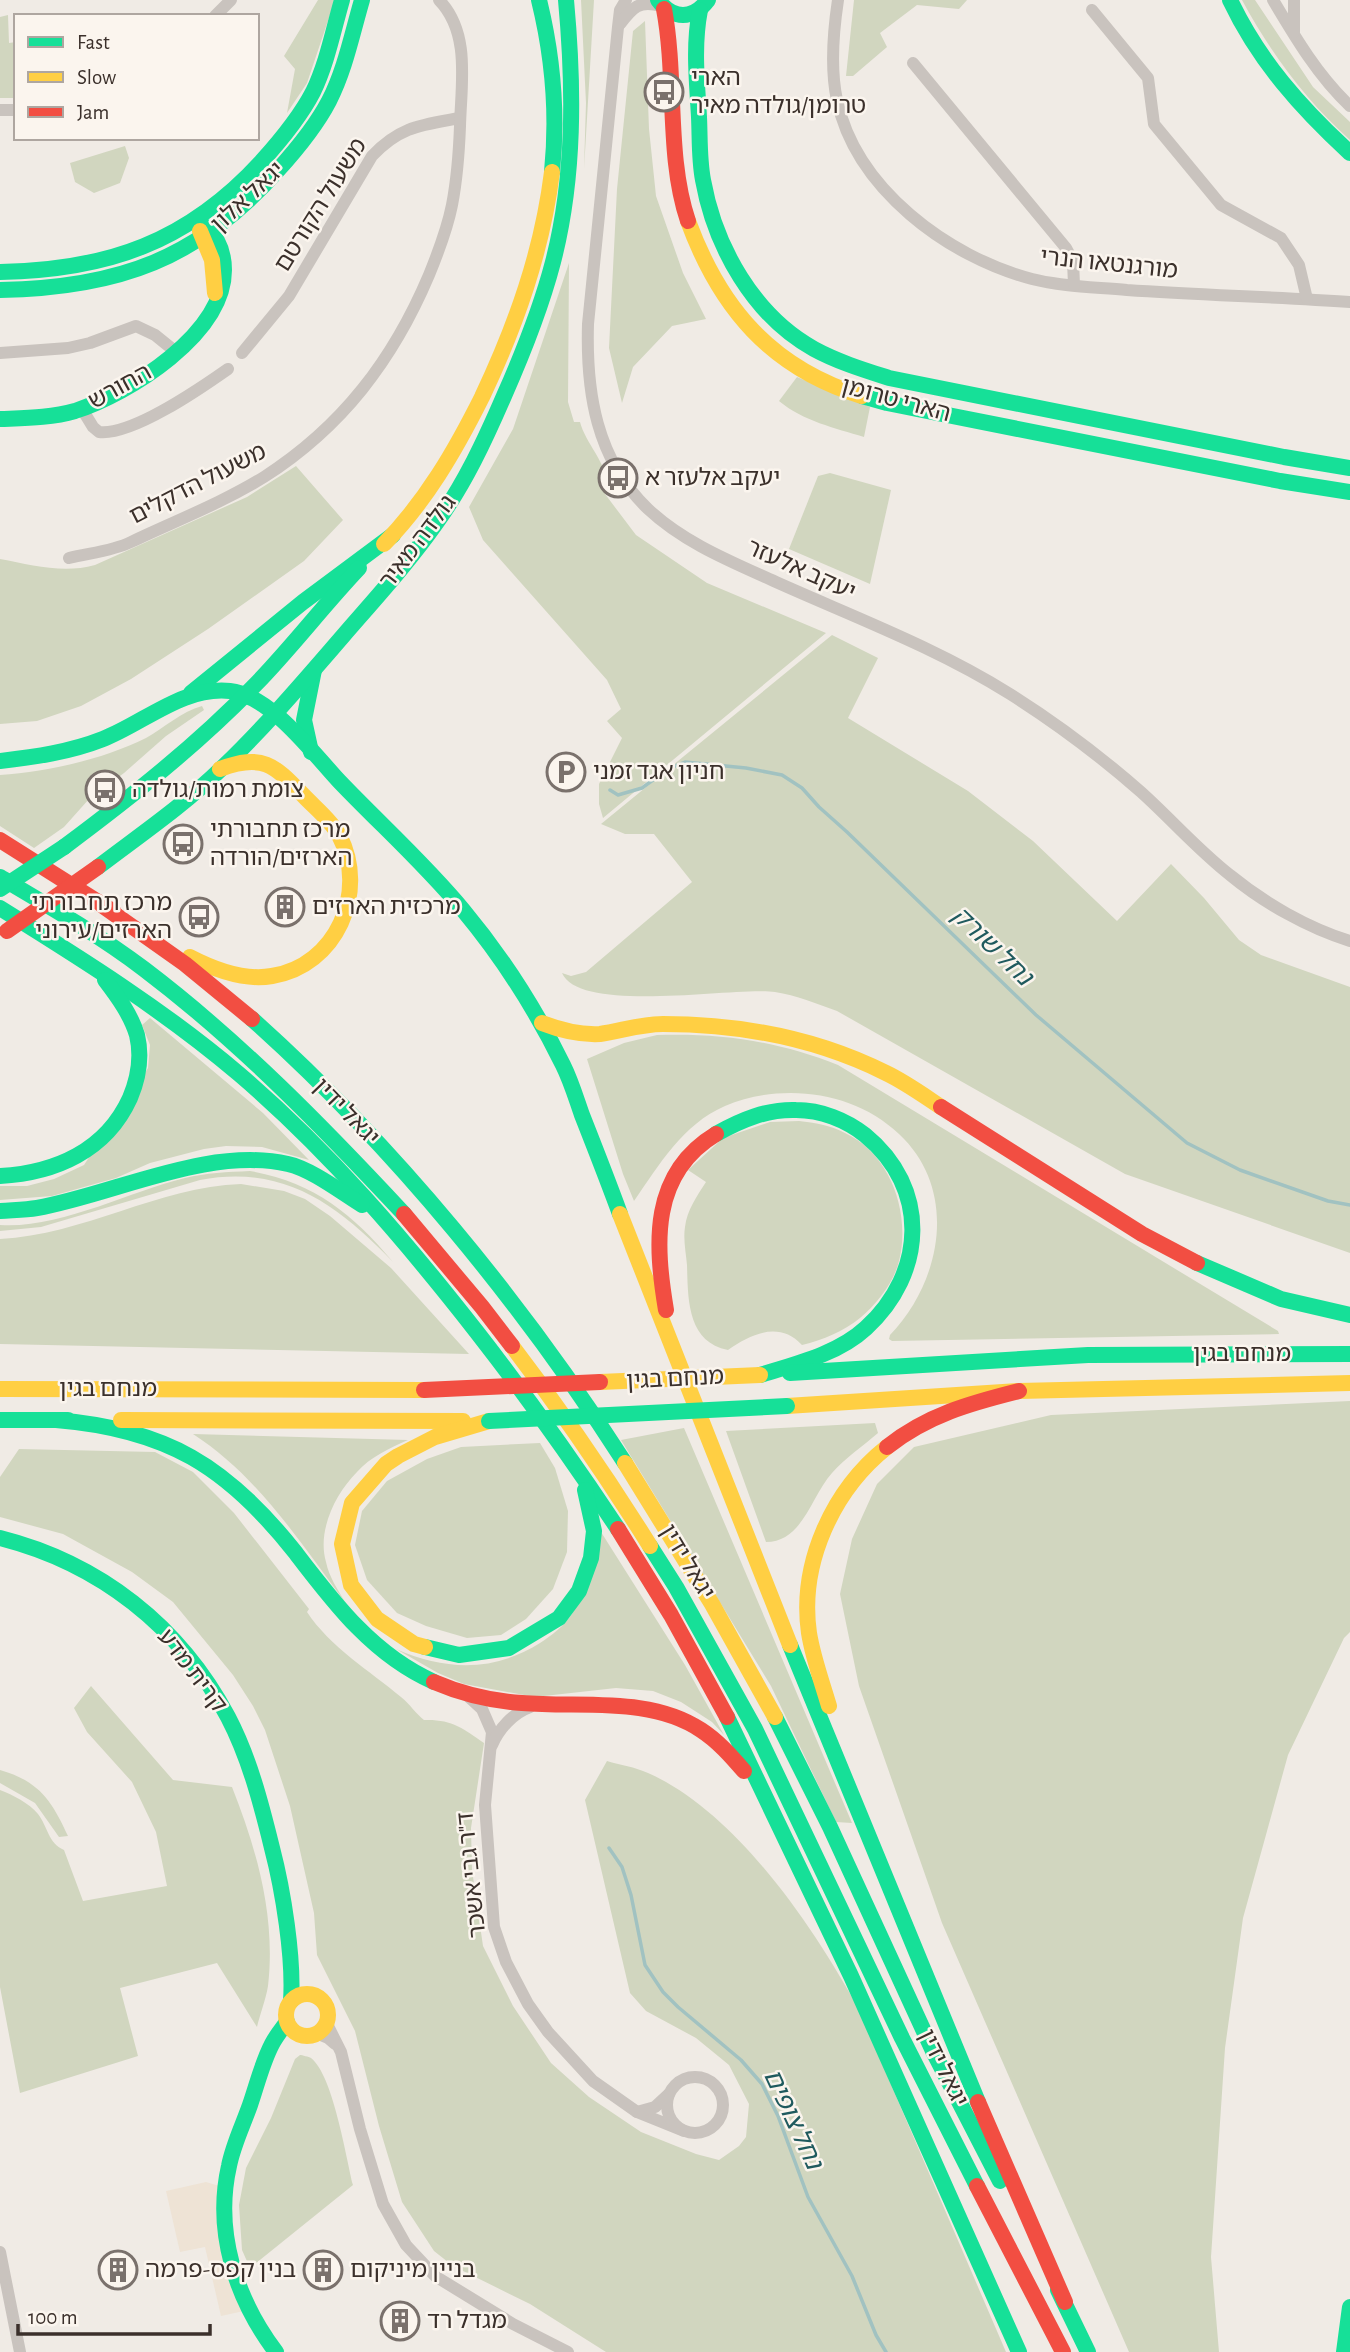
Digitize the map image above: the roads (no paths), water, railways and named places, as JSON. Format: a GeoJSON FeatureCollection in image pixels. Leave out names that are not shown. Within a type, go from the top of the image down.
{"type":"FeatureCollection","features":[{"type":"Feature","properties":{"kind":"main road","name":"יגאל אלון"},"geometry":{"type":"LineString","coordinates":[[0,272],[50,270],[106,260],[155,244],[221,203],[275,147],[306,105],[321,71],[342,0]]}},
{"type":"Feature","properties":{"kind":"main road","name":"יגאל אלון"},"geometry":{"type":"LineString","coordinates":[[0,290],[43,289],[110,278],[164,260],[233,217],[298,148],[321,115],[338,77],[362,0]]}},
{"type":"Feature","properties":{"kind":"main road","name":"גולדה מאיר"},"geometry":{"type":"LineString","coordinates":[[0,889],[117,808],[191,748],[294,644],[355,572],[393,535],[429,491],[467,426],[510,335],[543,227],[550,180],[555,107],[552,52],[540,0]]}},
{"type":"Feature","properties":{"kind":"main road","name":"גולדה מאיר"},"geometry":{"type":"LineString","coordinates":[[4,933],[98,867],[220,769],[314,670],[418,547],[450,503],[488,433],[531,333],[553,261],[569,159],[570,75],[566,0]]}},
{"type":"Feature","properties":{"kind":"main road"},"geometry":{"type":"LineString","coordinates":[[1230,0],[1251,42],[1274,76],[1296,103],[1350,153]]}},
{"type":"Feature","properties":{"kind":"main road"},"geometry":{"type":"LineString","coordinates":[[661,5],[680,16],[693,15],[704,5]]}},
{"type":"Feature","properties":{"kind":"main road","name":"הארי טרומן"},"geometry":{"type":"LineString","coordinates":[[661,5],[671,40],[679,188],[705,266],[726,302],[757,338],[794,366],[883,402],[1280,481],[1350,492]]}},
{"type":"Feature","properties":{"kind":"main road","name":"הארי טרומן"},"geometry":{"type":"LineString","coordinates":[[704,5],[695,39],[703,184],[711,214],[727,256],[746,288],[774,320],[807,345],[852,366],[889,378],[1271,455],[1350,468]]}},
{"type":"Feature","properties":{"kind":"main road","name":"החורש"},"geometry":{"type":"LineString","coordinates":[[0,419],[51,415],[82,409],[138,380],[200,330],[215,306],[216,288],[207,235],[197,220]]}},
{"type":"Feature","properties":{"kind":"main road"},"geometry":{"type":"LineString","coordinates":[[177,702],[229,664],[303,601],[393,535]]}},
{"type":"Feature","properties":{"kind":"main road"},"geometry":{"type":"LineString","coordinates":[[311,752],[304,720],[314,670]]}},
{"type":"Feature","properties":{"kind":"main road"},"geometry":{"type":"LineString","coordinates":[[0,761],[67,751],[104,738],[177,702],[212,691],[225,690],[245,695],[274,715],[416,858],[466,912],[498,954],[542,1023],[565,1069],[676,1360],[877,1858],[947,2029],[1065,2302]]}},
{"type":"Feature","properties":{"kind":"main road"},"geometry":{"type":"LineString","coordinates":[[0,840],[103,906],[209,967],[238,976],[273,976],[290,972],[314,960],[332,943],[347,914],[351,883],[348,856],[338,833],[271,764],[246,761],[220,769]]}},
{"type":"Feature","properties":{"kind":"main road","name":"יגאל ידין"},"geometry":{"type":"LineString","coordinates":[[0,877],[83,926],[162,982],[307,1111],[357,1161],[467,1286],[583,1441],[697,1623],[758,1735],[917,2068],[1063,2352]]}},
{"type":"Feature","properties":{"kind":"main road","name":"יגאל ידין"},"geometry":{"type":"LineString","coordinates":[[103,906],[213,986],[288,1053],[336,1101],[417,1189],[487,1272],[546,1347],[612,1442],[681,1549],[769,1705],[837,1841],[948,2080],[1065,2302],[1088,2352]]}},
{"type":"Feature","properties":{"kind":"main road"},"geometry":{"type":"LineString","coordinates":[[0,908],[89,963],[169,1018],[238,1073],[312,1141],[384,1219],[452,1300],[574,1462],[671,1615],[737,1735],[891,2063],[1019,2352]]}},
{"type":"Feature","properties":{"kind":"main road"},"geometry":{"type":"LineString","coordinates":[[0,1176],[39,1173],[73,1160],[109,1133],[130,1101],[140,1056],[137,1036],[128,1012],[114,991],[89,963]]}},
{"type":"Feature","properties":{"kind":"main road"},"geometry":{"type":"LineString","coordinates":[[542,1023],[576,1034],[592,1035],[648,1024],[729,1025],[780,1034],[853,1056],[889,1074],[1181,1256],[1206,1269],[1282,1299],[1350,1315]]}},
{"type":"Feature","properties":{"kind":"main road"},"geometry":{"type":"LineString","coordinates":[[676,1360],[667,1316],[658,1244],[661,1212],[669,1187],[680,1167],[694,1151],[726,1126],[768,1113],[807,1110],[853,1125],[876,1142],[892,1160],[905,1182],[911,1205],[912,1253],[906,1274],[896,1293],[880,1316],[864,1330],[818,1355],[760,1375]]}},
{"type":"Feature","properties":{"kind":"main road"},"geometry":{"type":"LineString","coordinates":[[0,1211],[37,1208],[194,1166],[270,1161],[290,1164],[307,1172],[384,1219]]}},
{"type":"Feature","properties":{"kind":"main road","name":"מנחם בגין"},"geometry":{"type":"LineString","coordinates":[[0,1389],[424,1390],[760,1375],[1088,1355],[1350,1354]]}},
{"type":"Feature","properties":{"kind":"main road","name":"מנחם בגין"},"geometry":{"type":"LineString","coordinates":[[0,1420],[448,1426],[489,1421],[1019,1391],[1350,1383]]}},
{"type":"Feature","properties":{"kind":"main road"},"geometry":{"type":"LineString","coordinates":[[877,1858],[816,1664],[808,1623],[810,1583],[818,1544],[835,1507],[854,1479],[892,1442],[929,1420],[1019,1391]]}},
{"type":"Feature","properties":{"kind":"main road"},"geometry":{"type":"LineString","coordinates":[[56,1420],[89,1421],[119,1427],[175,1446],[228,1479],[253,1502],[335,1605],[362,1634],[404,1666],[425,1678],[492,1700],[636,1706],[674,1715],[707,1732],[723,1745],[754,1784],[801,1870]]}},
{"type":"Feature","properties":{"kind":"main road"},"geometry":{"type":"LineString","coordinates":[[448,1426],[387,1464],[368,1480],[351,1505],[343,1529],[342,1552],[347,1573],[368,1612],[381,1625],[397,1635],[436,1653],[465,1656],[496,1653],[543,1632],[564,1614],[588,1571],[594,1537],[591,1509],[574,1462]]}},
{"type":"Feature","properties":{"kind":"main road","name":"קרית מדע"},"geometry":{"type":"LineString","coordinates":[[0,1538],[33,1546],[71,1562],[105,1581],[162,1630],[194,1666],[218,1699],[240,1743],[272,1849],[282,1893],[292,1975],[298,1998]]}},
{"type":"Feature","properties":{"kind":"main road"},"geometry":{"type":"LineString","coordinates":[[315,1996],[325,2004],[327,2014],[321,2028],[305,2035],[291,2027],[286,2012],[298,1998],[315,1996]]}},
{"type":"Feature","properties":{"kind":"main road"},"geometry":{"type":"LineString","coordinates":[[276,2352],[251,2316],[230,2256],[226,2227],[226,2188],[229,2166],[274,2041],[291,2027]]}},
{"type":"Feature","properties":{"kind":"main road"},"geometry":{"type":"LineString","coordinates":[[975,2254],[1033,2352]]}},
{"type":"Feature","properties":{"kind":"main road"},"geometry":{"type":"LineString","coordinates":[[1344,2352],[1350,2307]]}},
{"type":"Feature","properties":{"kind":"street"},"geometry":{"type":"LineString","coordinates":[[217,14],[230,0]]}},
{"type":"Feature","properties":{"kind":"street","name":"משעול הדקלים"},"geometry":{"type":"LineString","coordinates":[[69,558],[130,543],[142,535],[211,506],[290,459],[320,436],[352,404],[401,334],[441,246],[452,207],[458,166],[462,69],[459,35],[453,17],[439,0]]}},
{"type":"Feature","properties":{"kind":"street","name":"יעקב אלעזר"},"geometry":{"type":"LineString","coordinates":[[626,0],[620,10],[618,27],[587,355],[595,419],[606,450],[624,481],[648,509],[681,535],[724,558],[947,659],[1008,693],[1065,731],[1118,772],[1230,876],[1282,910],[1350,942]]}},
{"type":"Feature","properties":{"kind":"street","name":"מורגנטאו הנרי"},"geometry":{"type":"LineString","coordinates":[[838,0],[834,22],[833,73],[837,101],[845,127],[884,189],[922,223],[970,255],[1032,279],[1074,285],[1169,293],[1350,302]]}},
{"type":"Feature","properties":{"kind":"street"},"geometry":{"type":"LineString","coordinates":[[1273,0],[1294,36],[1350,106]]}},
{"type":"Feature","properties":{"kind":"street"},"geometry":{"type":"LineString","coordinates":[[1294,0],[1294,36]]}},
{"type":"Feature","properties":{"kind":"street"},"geometry":{"type":"LineString","coordinates":[[618,27],[636,6],[649,2],[661,5]]}},
{"type":"Feature","properties":{"kind":"street"},"geometry":{"type":"LineString","coordinates":[[1092,10],[1148,78],[1154,124],[1221,205],[1281,237],[1299,265],[1307,299]]}},
{"type":"Feature","properties":{"kind":"street"},"geometry":{"type":"LineString","coordinates":[[913,63],[1066,248],[1073,261],[1074,285]]}},
{"type":"Feature","properties":{"kind":"street","name":"משעול הקורטם"},"geometry":{"type":"LineString","coordinates":[[242,353],[289,296],[372,156],[387,140],[412,127],[460,118]]}},
{"type":"Feature","properties":{"kind":"street"},"geometry":{"type":"LineString","coordinates":[[0,353],[68,348],[136,326],[155,335],[176,352]]}},
{"type":"Feature","properties":{"kind":"street"},"geometry":{"type":"LineString","coordinates":[[82,409],[99,432],[118,430],[188,397],[228,369]]}},
{"type":"Feature","properties":{"kind":"street","name":"ד\"ר גבי אשכר"},"geometry":{"type":"LineString","coordinates":[[462,1692],[475,1701],[487,1718],[492,1732],[485,1805],[494,1927],[506,1962],[528,2004],[566,2054],[593,2081],[637,2112],[684,2131]]}},
{"type":"Feature","properties":{"kind":"street","name":"ד\"ר גבי אשכר"},"geometry":{"type":"LineString","coordinates":[[491,1749],[498,1733],[513,1717],[538,1704]]}},
{"type":"Feature","properties":{"kind":"street"},"geometry":{"type":"LineString","coordinates":[[321,2028],[338,2047],[383,2204],[406,2245],[435,2276],[513,2324],[568,2352]]}},
{"type":"Feature","properties":{"kind":"street"},"geometry":{"type":"LineString","coordinates":[[637,2112],[655,2107],[680,2081],[696,2077],[713,2083],[723,2098],[721,2116],[710,2130],[692,2133],[684,2131],[671,2119],[667,2101],[670,2093]]}},
{"type":"Feature","properties":{"kind":"street"},"geometry":{"type":"LineString","coordinates":[[0,2252],[20,2352]]}},
{"type":"Feature","properties":{"kind":"waterway","name":"נחל שורק"},"geometry":{"type":"LineString","coordinates":[[610,790],[618,795],[642,788],[668,769],[685,762],[746,768],[782,775],[802,788],[1036,1015],[1187,1143],[1240,1170],[1328,1201],[1350,1205]]}},
{"type":"Feature","properties":{"kind":"waterway","name":"נחל צופים"},"geometry":{"type":"LineString","coordinates":[[609,1848],[622,1867],[631,1895],[645,1965],[663,1992],[741,2060],[762,2084],[778,2116],[808,2197],[852,2276],[876,2335],[886,2352]]}},
{"type":"Feature","properties":{"kind":"place","name":"הארי טרומן/גולדה מאיר"},"geometry":{"type":"Point","coordinates":[664,92]}},
{"type":"Feature","properties":{"kind":"place","name":"יעקב אלעזר א"},"geometry":{"type":"Point","coordinates":[618,478]}},
{"type":"Feature","properties":{"kind":"place","name":"חניון אגד זמני"},"geometry":{"type":"Point","coordinates":[566,772]}},
{"type":"Feature","properties":{"kind":"place","name":"צומת רמות/גולדה"},"geometry":{"type":"Point","coordinates":[105,790]}},
{"type":"Feature","properties":{"kind":"place","name":"מרכז תחבורתי הארזים/הורדה"},"geometry":{"type":"Point","coordinates":[183,844]}},
{"type":"Feature","properties":{"kind":"place","name":"מרכזית הארזים"},"geometry":{"type":"Point","coordinates":[285,907]}},
{"type":"Feature","properties":{"kind":"place","name":"מרכז תחבורתי הארזים/עירוני"},"geometry":{"type":"Point","coordinates":[199,917]}},
{"type":"Feature","properties":{"kind":"place","name":"בנין קפס-פרמה"},"geometry":{"type":"Point","coordinates":[118,2270]}},
{"type":"Feature","properties":{"kind":"place","name":"בניין מיניקום"},"geometry":{"type":"Point","coordinates":[323,2270]}},
{"type":"Feature","properties":{"kind":"place","name":"מגדל רד"},"geometry":{"type":"Point","coordinates":[400,2321]}}]}
